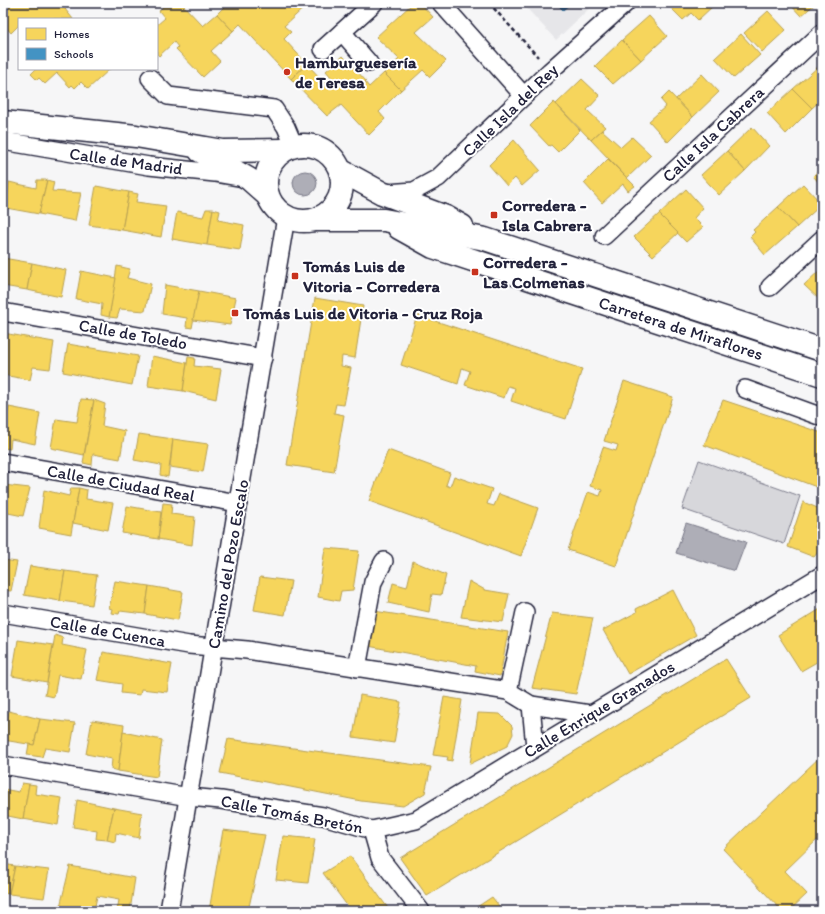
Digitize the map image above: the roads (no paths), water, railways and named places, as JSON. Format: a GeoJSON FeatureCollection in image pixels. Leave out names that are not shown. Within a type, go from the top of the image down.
{"type":"FeatureCollection","features":[{"type":"Feature","properties":{"kind":"main road","name":"Calle de Madrid"},"geometry":{"type":"LineString","coordinates":[[9,125],[136,136],[192,147],[223,151],[289,148]]}},
{"type":"Feature","properties":{"kind":"main road"},"geometry":{"type":"LineString","coordinates":[[306,144],[317,147],[327,152],[335,160],[340,170],[343,182],[341,195],[335,206],[326,214],[314,220],[301,221],[286,217],[273,205],[268,196],[266,186],[270,165],[276,157],[289,148],[306,144]]}},
{"type":"Feature","properties":{"kind":"main road","name":"Calle de Madrid"},"geometry":{"type":"LineString","coordinates":[[192,147],[249,179],[268,196]]}},
{"type":"Feature","properties":{"kind":"main road","name":"Carretera de Miraflores"},"geometry":{"type":"LineString","coordinates":[[340,170],[382,193],[446,217],[485,239]]}},
{"type":"Feature","properties":{"kind":"main road","name":"Carretera de Miraflores"},"geometry":{"type":"LineString","coordinates":[[314,220],[384,220],[485,239],[822,350]]}},
{"type":"Feature","properties":{"kind":"main road","name":"Carretera de Miraflores"},"geometry":{"type":"LineString","coordinates":[[384,220],[432,247],[822,375]]}},
{"type":"Feature","properties":{"kind":"street"},"geometry":{"type":"LineString","coordinates":[[323,49],[374,3]]}},
{"type":"Feature","properties":{"kind":"street"},"geometry":{"type":"LineString","coordinates":[[441,3],[524,96]]}},
{"type":"Feature","properties":{"kind":"street","name":"Calle Isla del Rey"},"geometry":{"type":"LineString","coordinates":[[382,193],[414,191],[438,178],[550,71],[626,3]]}},
{"type":"Feature","properties":{"kind":"street"},"geometry":{"type":"LineString","coordinates":[[342,32],[369,63]]}},
{"type":"Feature","properties":{"kind":"street","name":"Calle Isla Cabrera"},"geometry":{"type":"LineString","coordinates":[[604,236],[822,33]]}},
{"type":"Feature","properties":{"kind":"street"},"geometry":{"type":"LineString","coordinates":[[150,78],[168,96],[274,109],[286,127],[289,148]]}},
{"type":"Feature","properties":{"kind":"street","name":"Calle de Madrid"},"geometry":{"type":"LineString","coordinates":[[9,125],[149,166],[215,173],[249,179]]}},
{"type":"Feature","properties":{"kind":"street","name":"Camino del Pozo Escalo"},"geometry":{"type":"LineString","coordinates":[[169,911],[286,217]]}},
{"type":"Feature","properties":{"kind":"street"},"geometry":{"type":"LineString","coordinates":[[770,287],[822,239]]}},
{"type":"Feature","properties":{"kind":"street","name":"Calle de Toledo"},"geometry":{"type":"LineString","coordinates":[[3,312],[263,358]]}},
{"type":"Feature","properties":{"kind":"street"},"geometry":{"type":"LineString","coordinates":[[745,389],[822,417]]}},
{"type":"Feature","properties":{"kind":"street","name":"Calle de Ciudad Real"},"geometry":{"type":"LineString","coordinates":[[3,462],[238,503]]}},
{"type":"Feature","properties":{"kind":"street"},"geometry":{"type":"LineString","coordinates":[[357,668],[373,582],[384,561]]}},
{"type":"Feature","properties":{"kind":"street","name":"Calle Enrique Granados"},"geometry":{"type":"LineString","coordinates":[[372,830],[416,820],[822,575]]}},
{"type":"Feature","properties":{"kind":"street"},"geometry":{"type":"LineString","coordinates":[[525,612],[508,691],[531,705],[590,714]]}},
{"type":"Feature","properties":{"kind":"street","name":"Calle de Cuenca"},"geometry":{"type":"LineString","coordinates":[[3,613],[214,647],[247,650],[508,691]]}},
{"type":"Feature","properties":{"kind":"street"},"geometry":{"type":"LineString","coordinates":[[531,705],[535,747]]}},
{"type":"Feature","properties":{"kind":"street","name":"Calle Tomás Bretón"},"geometry":{"type":"LineString","coordinates":[[3,765],[188,797],[221,800],[323,816],[372,830],[380,858],[421,911]]}},
{"type":"Feature","properties":{"kind":"place","name":"Hamburguesería de Teresa"},"geometry":{"type":"Point","coordinates":[287,72]}},
{"type":"Feature","properties":{"kind":"place","name":"Corredera - Isla Cabrera"},"geometry":{"type":"Point","coordinates":[494,215]}},
{"type":"Feature","properties":{"kind":"place","name":"Corredera - Las Colmenas"},"geometry":{"type":"Point","coordinates":[475,272]}},
{"type":"Feature","properties":{"kind":"place","name":"Tomás Luis de Vitoria - Corredera"},"geometry":{"type":"Point","coordinates":[295,276]}},
{"type":"Feature","properties":{"kind":"place","name":"Tomás Luis de Vitoria - Cruz Roja"},"geometry":{"type":"Point","coordinates":[235,313]}}]}
